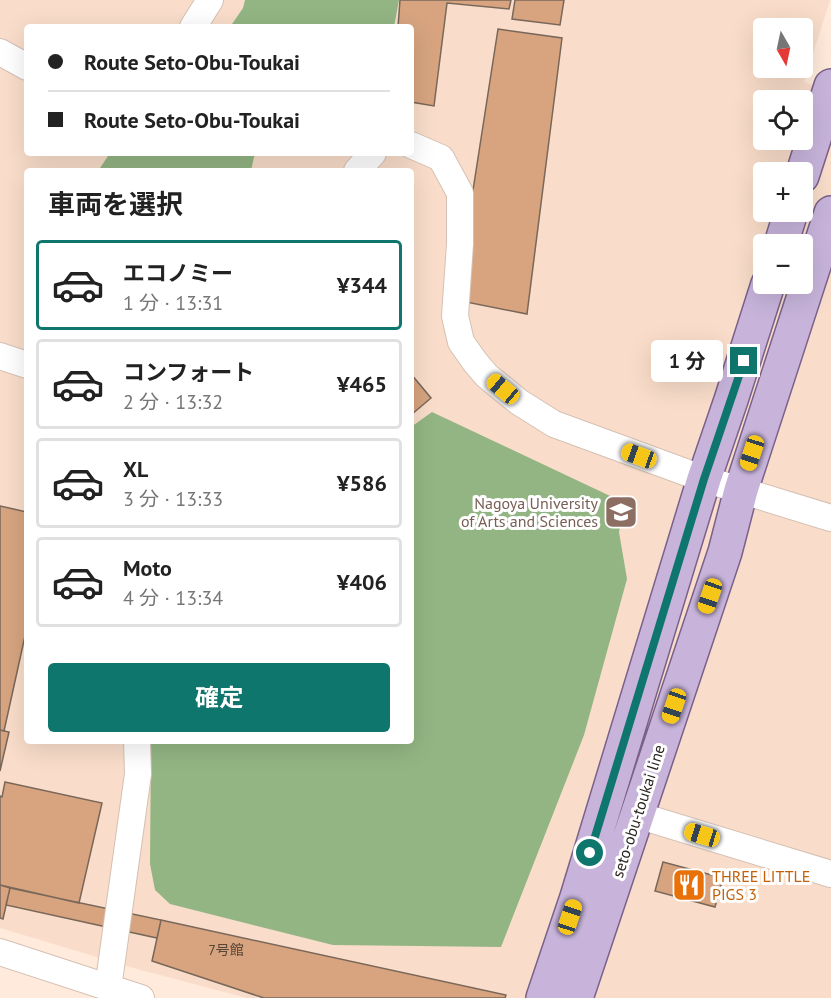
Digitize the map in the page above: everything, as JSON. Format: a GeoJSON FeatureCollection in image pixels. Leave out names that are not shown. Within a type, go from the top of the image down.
{"type":"FeatureCollection","features":[{"type":"Feature","properties":{"kind":"main road"},"geometry":{"type":"LineString","coordinates":[[807,162],[831,86]]}},
{"type":"Feature","properties":{"kind":"main road","name":"seto-obu-toukai line"},"geometry":{"type":"LineString","coordinates":[[576,998],[725,552],[741,490],[831,213]]}},
{"type":"Feature","properties":{"kind":"main road"},"geometry":{"type":"LineString","coordinates":[[543,998],[577,897],[704,479],[765,294]]}},
{"type":"Feature","properties":{"kind":"street"},"geometry":{"type":"LineString","coordinates":[[195,24],[210,0]]}},
{"type":"Feature","properties":{"kind":"street"},"geometry":{"type":"LineString","coordinates":[[0,51],[24,66]]}},
{"type":"Feature","properties":{"kind":"street"},"geometry":{"type":"LineString","coordinates":[[414,146],[441,158],[460,193],[460,244],[455,316],[462,342],[487,375],[519,402],[554,424],[704,479],[831,518]]}},
{"type":"Feature","properties":{"kind":"street"},"geometry":{"type":"LineString","coordinates":[[360,168],[370,156]]}},
{"type":"Feature","properties":{"kind":"street"},"geometry":{"type":"LineString","coordinates":[[0,356],[24,364]]}},
{"type":"Feature","properties":{"kind":"street"},"geometry":{"type":"LineString","coordinates":[[108,988],[138,774],[137,744]]}},
{"type":"Feature","properties":{"kind":"street"},"geometry":{"type":"LineString","coordinates":[[637,815],[831,874]]}},
{"type":"Feature","properties":{"kind":"street"},"geometry":{"type":"LineString","coordinates":[[0,952],[141,998]]}},
{"type":"Feature","properties":{"kind":"shaded area","name":"Nagoya University of Arts and Sciences"},"geometry":{"type":"Polygon","coordinates":[[[0,0],[830,0],[813,54],[813,18],[753,18],[753,78],[805,78],[804,82],[831,91],[831,998],[247,998],[137,969],[0,928],[0,0]]]}},
{"type":"Feature","properties":{"kind":"green space"},"geometry":{"type":"Polygon","coordinates":[[[245,0],[399,0],[395,24],[232,24],[243,8],[245,0]]]}},
{"type":"Feature","properties":{"kind":"green space"},"geometry":{"type":"Polygon","coordinates":[[[108,156],[254,156],[252,168],[100,168],[108,156]]]}},
{"type":"Feature","properties":{"kind":"green space"},"geometry":{"type":"Polygon","coordinates":[[[432,412],[625,503],[619,532],[627,579],[584,735],[501,947],[333,945],[170,904],[155,890],[150,864],[151,744],[414,744],[414,425],[432,412]]]}},
{"type":"Feature","properties":{"kind":"building"},"geometry":{"type":"Polygon","coordinates":[[[400,0],[511,0],[509,9],[447,3],[434,106],[414,103],[414,24],[398,24],[400,0]]]}},
{"type":"Feature","properties":{"kind":"building"},"geometry":{"type":"Polygon","coordinates":[[[515,0],[564,0],[560,25],[512,19],[515,0]]]}},
{"type":"Feature","properties":{"kind":"building"},"geometry":{"type":"Polygon","coordinates":[[[498,29],[562,38],[527,314],[456,300],[498,29]]]}},
{"type":"Feature","properties":{"kind":"building"},"geometry":{"type":"Polygon","coordinates":[[[414,378],[431,398],[414,412],[414,378]]]}},
{"type":"Feature","properties":{"kind":"building"},"geometry":{"type":"Polygon","coordinates":[[[0,506],[24,511],[24,641],[4,731],[0,730],[0,506]]]}},
{"type":"Feature","properties":{"kind":"building"},"geometry":{"type":"Polygon","coordinates":[[[0,730],[9,732],[0,771],[0,730]]]}},
{"type":"Feature","properties":{"kind":"building"},"geometry":{"type":"Polygon","coordinates":[[[5,782],[102,803],[79,903],[0,885],[0,796],[2,797],[5,782]]]}},
{"type":"Feature","properties":{"kind":"building","name":"THREE LITTLE PIGS 3"},"geometry":{"type":"Polygon","coordinates":[[[663,862],[723,878],[715,907],[655,891],[663,862]]]}},
{"type":"Feature","properties":{"kind":"building"},"geometry":{"type":"Polygon","coordinates":[[[0,885],[10,888],[3,919],[0,918],[0,885]]]}},
{"type":"Feature","properties":{"kind":"building"},"geometry":{"type":"Polygon","coordinates":[[[10,888],[161,920],[157,938],[6,905],[10,888]]]}},
{"type":"Feature","properties":{"kind":"building"},"geometry":{"type":"Polygon","coordinates":[[[161,920],[506,995],[505,998],[264,998],[152,961],[161,920]]]}},
{"type":"Feature","properties":{"kind":"place","name":"Nagoya University of Arts and Sciences"},"geometry":{"type":"Point","coordinates":[621,512]}},
{"type":"Feature","properties":{"kind":"place","name":"THREE LITTLE PIGS 3"},"geometry":{"type":"Point","coordinates":[689,885]}},
{"type":"Feature","properties":{"kind":"route"},"geometry":{"type":"LineString","coordinates":[[590,853],[704,479],[744,361]]}}]}
